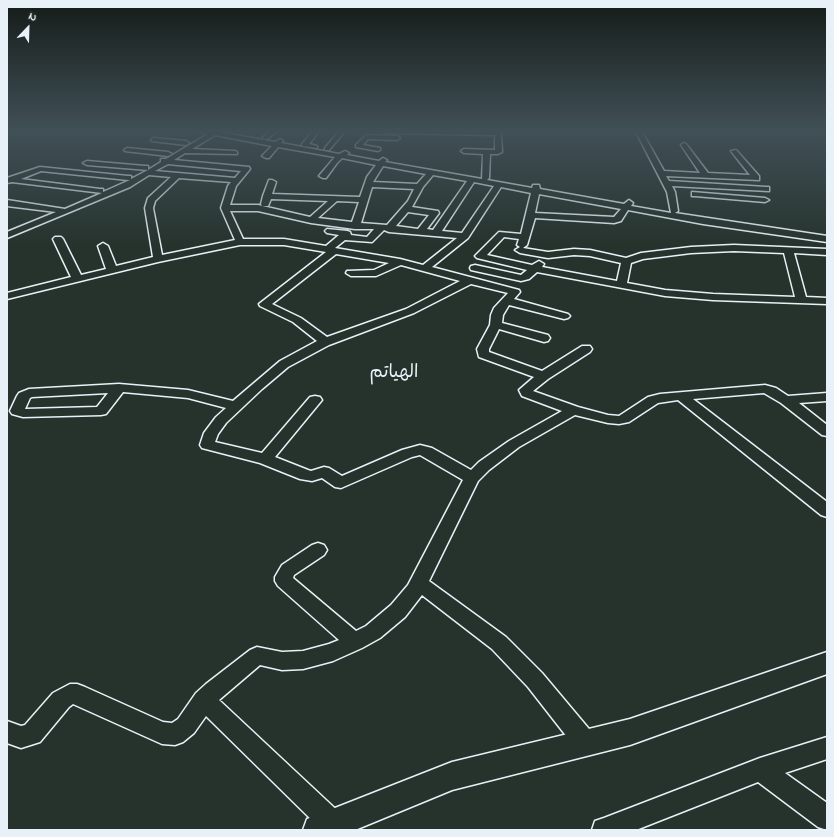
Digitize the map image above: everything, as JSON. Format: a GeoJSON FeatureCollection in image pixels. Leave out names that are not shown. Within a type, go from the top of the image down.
{"type":"FeatureCollection","features":[{"type":"Feature","properties":{"kind":"street"},"geometry":{"type":"LineString","coordinates":[[9,180],[40,169]]}},
{"type":"Feature","properties":{"kind":"street"},"geometry":{"type":"LineString","coordinates":[[41,169],[128,178]]}},
{"type":"Feature","properties":{"kind":"street"},"geometry":{"type":"LineString","coordinates":[[132,169],[237,180]]}},
{"type":"Feature","properties":{"kind":"street"},"geometry":{"type":"LineString","coordinates":[[7,234],[67,211],[127,185],[149,169]]}},
{"type":"Feature","properties":{"kind":"street"},"geometry":{"type":"LineString","coordinates":[[179,169],[197,172]]}},
{"type":"Feature","properties":{"kind":"street"},"geometry":{"type":"LineString","coordinates":[[240,242],[226,208],[232,186],[245,169]]}},
{"type":"Feature","properties":{"kind":"street"},"geometry":{"type":"LineString","coordinates":[[323,176],[327,169]]}},
{"type":"Feature","properties":{"kind":"street"},"geometry":{"type":"LineString","coordinates":[[355,226],[369,184],[376,169]]}},
{"type":"Feature","properties":{"kind":"street"},"geometry":{"type":"LineString","coordinates":[[418,169],[498,185],[535,189]]}},
{"type":"Feature","properties":{"kind":"street"},"geometry":{"type":"LineString","coordinates":[[430,169],[485,178],[535,189],[628,205],[733,226],[827,239]]}},
{"type":"Feature","properties":{"kind":"street"},"geometry":{"type":"LineString","coordinates":[[485,178],[486,169]]}},
{"type":"Feature","properties":{"kind":"street"},"geometry":{"type":"LineString","coordinates":[[659,169],[666,183],[679,193],[765,200]]}},
{"type":"Feature","properties":{"kind":"street"},"geometry":{"type":"LineString","coordinates":[[700,169],[704,175]]}},
{"type":"Feature","properties":{"kind":"street"},"geometry":{"type":"LineString","coordinates":[[661,173],[756,178],[749,169]]}},
{"type":"Feature","properties":{"kind":"street"},"geometry":{"type":"LineString","coordinates":[[7,171],[26,174]]}},
{"type":"Feature","properties":{"kind":"street"},"geometry":{"type":"LineString","coordinates":[[7,230],[146,171]]}},
{"type":"Feature","properties":{"kind":"street"},"geometry":{"type":"LineString","coordinates":[[343,237],[368,240],[385,228],[407,209],[419,187],[431,172]]}},
{"type":"Feature","properties":{"kind":"street"},"geometry":{"type":"LineString","coordinates":[[158,258],[148,208],[152,200],[178,175]]}},
{"type":"Feature","properties":{"kind":"street"},"geometry":{"type":"LineString","coordinates":[[9,180],[100,191]]}},
{"type":"Feature","properties":{"kind":"street"},"geometry":{"type":"LineString","coordinates":[[436,233],[472,180]]}},
{"type":"Feature","properties":{"kind":"street"},"geometry":{"type":"LineString","coordinates":[[264,208],[272,182]]}},
{"type":"Feature","properties":{"kind":"street"},"geometry":{"type":"LineString","coordinates":[[666,183],[766,189]]}},
{"type":"Feature","properties":{"kind":"street"},"geometry":{"type":"LineString","coordinates":[[369,184],[419,187]]}},
{"type":"Feature","properties":{"kind":"street"},"geometry":{"type":"LineString","coordinates":[[425,268],[465,236],[498,185]]}},
{"type":"Feature","properties":{"kind":"street"},"geometry":{"type":"LineString","coordinates":[[514,263],[526,237],[535,189]]}},
{"type":"Feature","properties":{"kind":"street"},"geometry":{"type":"LineString","coordinates":[[674,211],[679,193]]}},
{"type":"Feature","properties":{"kind":"street"},"geometry":{"type":"LineString","coordinates":[[267,196],[363,200]]}},
{"type":"Feature","properties":{"kind":"street"},"geometry":{"type":"LineString","coordinates":[[325,342],[298,320],[264,304],[286,289],[331,250],[346,234],[310,227],[335,199]]}},
{"type":"Feature","properties":{"kind":"street"},"geometry":{"type":"LineString","coordinates":[[7,203],[67,211]]}},
{"type":"Feature","properties":{"kind":"street"},"geometry":{"type":"LineString","coordinates":[[628,205],[827,234]]}},
{"type":"Feature","properties":{"kind":"street"},"geometry":{"type":"LineString","coordinates":[[531,215],[611,220],[618,219],[628,205]]}},
{"type":"Feature","properties":{"kind":"street"},"geometry":{"type":"LineString","coordinates":[[226,208],[264,208],[315,220],[355,226],[465,236]]}},
{"type":"Feature","properties":{"kind":"street"},"geometry":{"type":"LineString","coordinates":[[407,209],[435,213],[421,231]]}},
{"type":"Feature","properties":{"kind":"street"},"geometry":{"type":"LineString","coordinates":[[526,237],[502,234],[480,256],[622,285],[688,295],[827,301]]}},
{"type":"Feature","properties":{"kind":"street"},"geometry":{"type":"LineString","coordinates":[[58,239],[77,278]]}},
{"type":"Feature","properties":{"kind":"street"},"geometry":{"type":"LineString","coordinates":[[7,296],[158,258],[240,242],[284,242],[400,262],[468,281],[515,292],[500,308],[496,315],[496,325],[483,349],[483,354],[543,376]]}},
{"type":"Feature","properties":{"kind":"street"},"geometry":{"type":"LineString","coordinates":[[104,246],[112,270]]}},
{"type":"Feature","properties":{"kind":"street"},"geometry":{"type":"LineString","coordinates":[[520,250],[548,255],[582,252],[627,261],[641,256],[720,248],[827,252]]}},
{"type":"Feature","properties":{"kind":"street"},"geometry":{"type":"LineString","coordinates":[[788,250],[801,300]]}},
{"type":"Feature","properties":{"kind":"street"},"geometry":{"type":"LineString","coordinates":[[475,268],[521,278],[525,277],[548,255]]}},
{"type":"Feature","properties":{"kind":"street"},"geometry":{"type":"LineString","coordinates":[[622,285],[624,269],[627,261]]}},
{"type":"Feature","properties":{"kind":"street"},"geometry":{"type":"LineString","coordinates":[[351,273],[376,273],[400,262]]}},
{"type":"Feature","properties":{"kind":"street"},"geometry":{"type":"LineString","coordinates":[[468,281],[410,311],[325,342],[284,364],[215,426],[207,445],[265,459],[305,475],[312,476],[324,472],[341,483],[407,453],[420,450],[427,451],[472,478]]}},
{"type":"Feature","properties":{"kind":"street"},"geometry":{"type":"LineString","coordinates":[[508,301],[564,316]]}},
{"type":"Feature","properties":{"kind":"street"},"geometry":{"type":"LineString","coordinates":[[496,325],[544,338]]}},
{"type":"Feature","properties":{"kind":"street"},"geometry":{"type":"LineString","coordinates":[[586,349],[543,376],[526,390],[527,393],[573,410],[608,419],[619,420],[624,419],[652,400],[765,389],[771,390],[786,400],[827,432]]}},
{"type":"Feature","properties":{"kind":"street"},"geometry":{"type":"LineString","coordinates":[[118,388],[102,411],[20,413],[13,409],[24,396],[32,393],[118,388],[188,394],[236,406]]}},
{"type":"Feature","properties":{"kind":"street"},"geometry":{"type":"LineString","coordinates":[[681,396],[827,511]]}},
{"type":"Feature","properties":{"kind":"street"},"geometry":{"type":"LineString","coordinates":[[786,400],[827,397]]}},
{"type":"Feature","properties":{"kind":"street"},"geometry":{"type":"LineString","coordinates":[[265,459],[315,400]]}},
{"type":"Feature","properties":{"kind":"street"},"geometry":{"type":"LineString","coordinates":[[7,732],[21,737],[32,734],[61,700],[70,694],[77,694],[162,733],[175,734],[186,726],[204,700],[225,680],[257,656],[282,662],[304,660],[333,652],[373,632],[398,610],[420,584],[472,478],[484,466],[514,444],[546,427],[573,410]]}},
{"type":"Feature","properties":{"kind":"street"},"geometry":{"type":"LineString","coordinates":[[318,550],[288,570],[284,577],[284,581],[354,642]]}},
{"type":"Feature","properties":{"kind":"street"},"geometry":{"type":"LineString","coordinates":[[420,584],[499,643],[535,680],[586,743]]}},
{"type":"Feature","properties":{"kind":"street"},"geometry":{"type":"LineString","coordinates":[[204,700],[329,828],[452,776],[630,732],[827,663]]}},
{"type":"Feature","properties":{"kind":"street"},"geometry":{"type":"LineString","coordinates":[[604,830],[760,770],[826,750]]}},
{"type":"Feature","properties":{"kind":"street"},"geometry":{"type":"LineString","coordinates":[[760,770],[827,818]]}},
{"type":"Feature","properties":{"kind":"district","name":"الهياتم"},"geometry":{"type":"Point","coordinates":[394,374]}}]}
